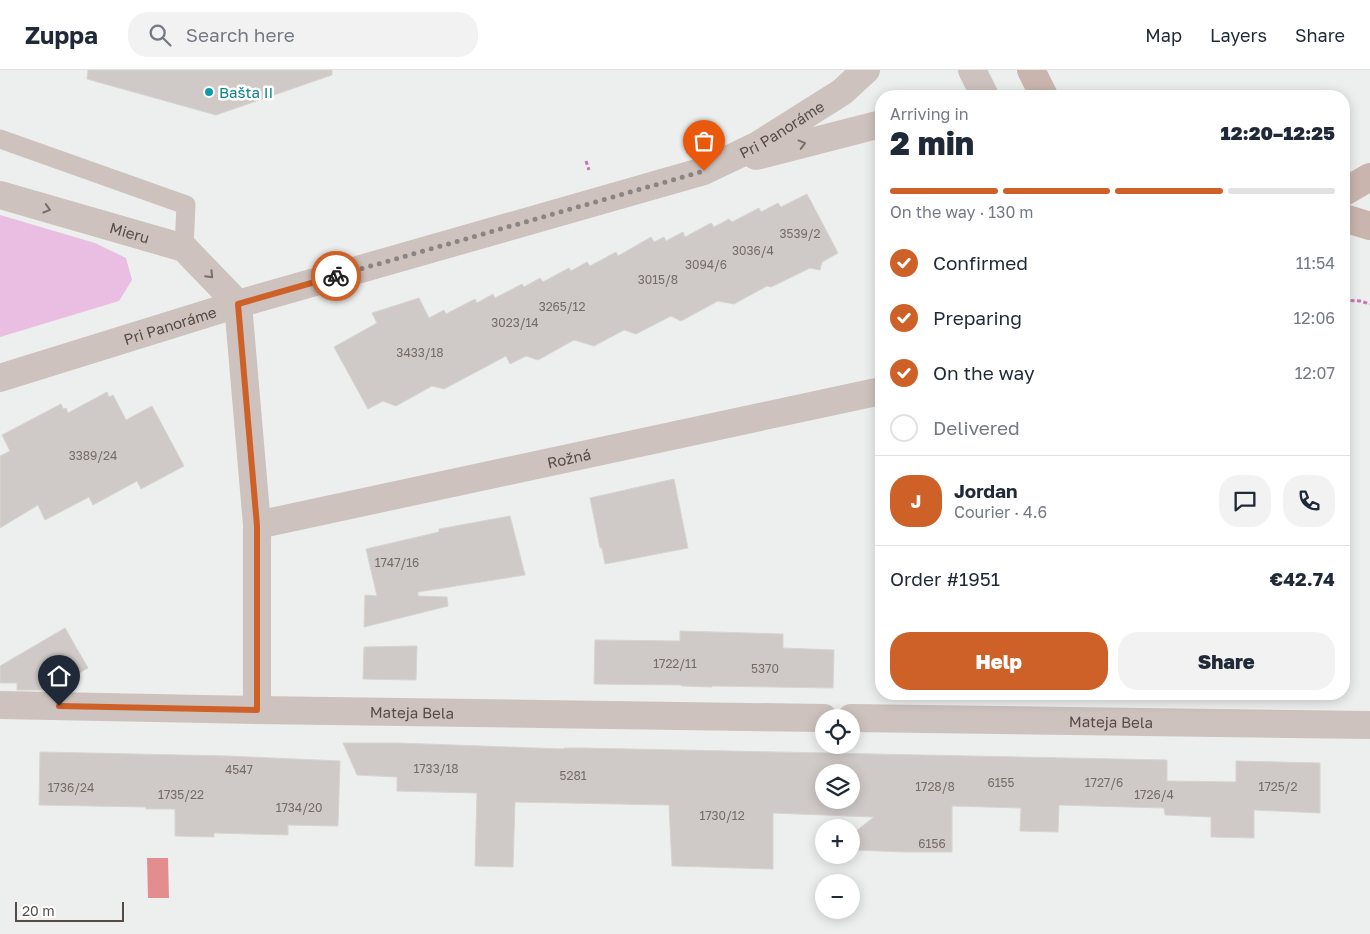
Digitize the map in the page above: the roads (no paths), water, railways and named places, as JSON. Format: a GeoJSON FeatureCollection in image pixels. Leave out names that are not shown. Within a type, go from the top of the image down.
{"type":"FeatureCollection","features":[{"type":"Feature","properties":{"kind":"main road"},"geometry":{"type":"LineString","coordinates":[[1031,70],[1041,90]]}},
{"type":"Feature","properties":{"kind":"main road"},"geometry":{"type":"LineString","coordinates":[[1350,189],[1370,177]]}},
{"type":"Feature","properties":{"kind":"main road"},"geometry":{"type":"LineString","coordinates":[[1350,220],[1370,226]]}},
{"type":"Feature","properties":{"kind":"street","name":"Pri Panoráme"},"geometry":{"type":"LineString","coordinates":[[0,378],[238,304],[704,171],[758,145],[791,125],[842,92],[866,70]]}},
{"type":"Feature","properties":{"kind":"street"},"geometry":{"type":"LineString","coordinates":[[972,70],[982,90]]}},
{"type":"Feature","properties":{"kind":"street"},"geometry":{"type":"LineString","coordinates":[[704,171],[875,126]]}},
{"type":"Feature","properties":{"kind":"street","name":"Mieru"},"geometry":{"type":"LineString","coordinates":[[0,195],[184,248],[238,304]]}},
{"type":"Feature","properties":{"kind":"street"},"geometry":{"type":"LineString","coordinates":[[238,304],[257,526],[257,710]]}},
{"type":"Feature","properties":{"kind":"street","name":"Rožná"},"geometry":{"type":"LineString","coordinates":[[257,526],[875,392]]}},
{"type":"Feature","properties":{"kind":"street","name":"Mateja Bela"},"geometry":{"type":"LineString","coordinates":[[0,705],[815,718]]}},
{"type":"Feature","properties":{"kind":"street","name":"Mateja Bela"},"geometry":{"type":"LineString","coordinates":[[860,718],[1370,725]]}},
{"type":"Feature","properties":{"kind":"lane"},"geometry":{"type":"LineString","coordinates":[[0,139],[186,205],[184,248]]}},
{"type":"Feature","properties":{"kind":"place","name":"Bašta II"},"geometry":{"type":"Point","coordinates":[209,92]}}]}
